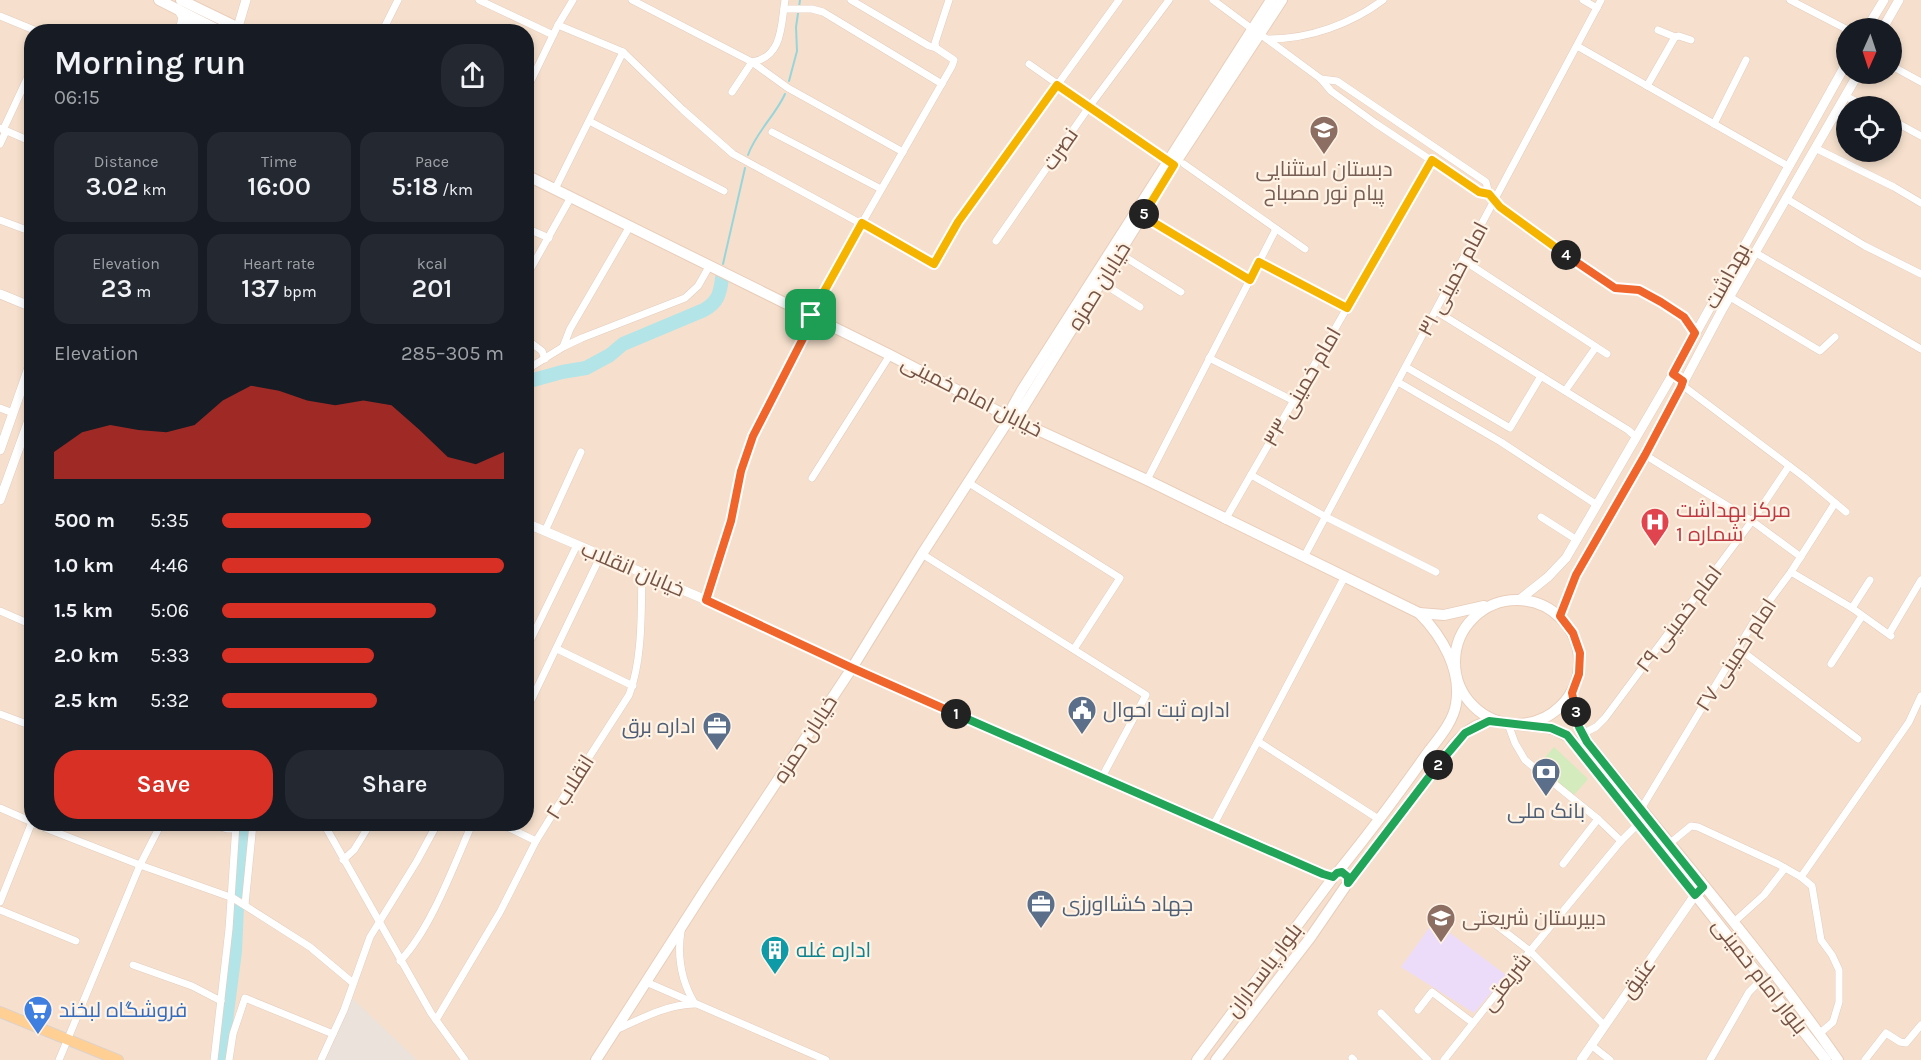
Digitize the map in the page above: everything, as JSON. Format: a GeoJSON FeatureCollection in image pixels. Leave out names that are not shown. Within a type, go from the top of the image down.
{"type":"FeatureCollection","features":[{"type":"Feature","properties":{"kind":"main road"},"geometry":{"type":"LineString","coordinates":[[159,0],[179,4],[196,3],[233,24]]}},
{"type":"Feature","properties":{"kind":"main road","name":"خیابان حمزه"},"geometry":{"type":"LineString","coordinates":[[1260,34],[1271,0]]}},
{"type":"Feature","properties":{"kind":"main road","name":"خیابان حمزه"},"geometry":{"type":"LineString","coordinates":[[596,1060],[852,668],[922,554],[1011,417],[1013,406],[1022,390],[1175,164],[1282,0]]}},
{"type":"Feature","properties":{"kind":"main road"},"geometry":{"type":"LineString","coordinates":[[179,4],[210,24]]}},
{"type":"Feature","properties":{"kind":"main road","name":"خیابان حمزه"},"geometry":{"type":"LineString","coordinates":[[1011,417],[1021,411],[1175,164]]}},
{"type":"Feature","properties":{"kind":"main road","name":"خیابان امام خمینی"},"geometry":{"type":"LineString","coordinates":[[534,179],[813,316],[1011,417],[1147,480],[1419,613]]}},
{"type":"Feature","properties":{"kind":"main road"},"geometry":{"type":"LineString","coordinates":[[1519,600],[1543,605],[1560,616],[1573,633],[1580,653],[1579,674],[1572,693],[1559,710],[1540,721],[1508,724],[1483,715],[1470,704],[1460,689],[1438,636],[1419,613],[1457,613],[1519,600]]}},
{"type":"Feature","properties":{"kind":"main road"},"geometry":{"type":"LineString","coordinates":[[1455,673],[1455,655],[1459,638],[1465,628],[1481,611],[1497,603]]}},
{"type":"Feature","properties":{"kind":"main road","name":"بلوار پاسداران"},"geometry":{"type":"LineString","coordinates":[[1197,1060],[1334,876],[1380,820],[1449,721],[1456,705],[1455,673]]}},
{"type":"Feature","properties":{"kind":"main road","name":"بلوار امام خمینی"},"geometry":{"type":"LineString","coordinates":[[1572,693],[1582,734],[1669,844],[1761,979],[1826,1060]]}},
{"type":"Feature","properties":{"kind":"main road","name":"بلوار پاسداران"},"geometry":{"type":"LineString","coordinates":[[1216,1060],[1310,938],[1346,885],[1460,738],[1480,724],[1489,721],[1508,724]]}},
{"type":"Feature","properties":{"kind":"main road","name":"بلوار امام خمینی"},"geometry":{"type":"LineString","coordinates":[[1508,724],[1551,728],[1567,735],[1638,824],[1699,891],[1734,922],[1838,1060]]}},
{"type":"Feature","properties":{"kind":"main road"},"geometry":{"type":"LineString","coordinates":[[1334,876],[1335,886],[1340,889],[1346,885]]}},
{"type":"Feature","properties":{"kind":"main road"},"geometry":{"type":"LineString","coordinates":[[0,1012],[118,1060]]}},
{"type":"Feature","properties":{"kind":"street"},"geometry":{"type":"LineString","coordinates":[[243,24],[246,0]]}},
{"type":"Feature","properties":{"kind":"street"},"geometry":{"type":"LineString","coordinates":[[386,24],[398,0]]}},
{"type":"Feature","properties":{"kind":"street"},"geometry":{"type":"LineString","coordinates":[[534,74],[573,0]]}},
{"type":"Feature","properties":{"kind":"street"},"geometry":{"type":"LineString","coordinates":[[632,0],[752,62],[788,88],[903,152]]}},
{"type":"Feature","properties":{"kind":"street"},"geometry":{"type":"LineString","coordinates":[[732,92],[752,62],[764,60],[777,46],[785,0]]}},
{"type":"Feature","properties":{"kind":"street"},"geometry":{"type":"LineString","coordinates":[[706,600],[731,521],[746,454],[753,436],[862,223],[954,60],[851,0]]}},
{"type":"Feature","properties":{"kind":"street"},"geometry":{"type":"LineString","coordinates":[[936,48],[935,43],[949,0]]}},
{"type":"Feature","properties":{"kind":"street"},"geometry":{"type":"LineString","coordinates":[[558,25],[623,52],[733,154],[934,264],[958,222],[1119,0]]}},
{"type":"Feature","properties":{"kind":"street","name":"نصرت"},"geometry":{"type":"LineString","coordinates":[[996,241],[1089,107],[1169,0]]}},
{"type":"Feature","properties":{"kind":"street"},"geometry":{"type":"LineString","coordinates":[[1214,0],[1321,79],[1330,91],[1375,123],[1479,192],[1489,194]]}},
{"type":"Feature","properties":{"kind":"street"},"geometry":{"type":"LineString","coordinates":[[1260,34],[1300,38],[1367,12],[1383,0]]}},
{"type":"Feature","properties":{"kind":"street"},"geometry":{"type":"LineString","coordinates":[[1583,0],[1597,8]]}},
{"type":"Feature","properties":{"kind":"street","name":"امام خمینی ۳۱"},"geometry":{"type":"LineString","coordinates":[[1304,557],[1601,0]]}},
{"type":"Feature","properties":{"kind":"street"},"geometry":{"type":"LineString","coordinates":[[1790,0],[1836,24]]}},
{"type":"Feature","properties":{"kind":"street"},"geometry":{"type":"LineString","coordinates":[[1873,18],[1884,0]]}},
{"type":"Feature","properties":{"kind":"street"},"geometry":{"type":"LineString","coordinates":[[1889,18],[1899,0]]}},
{"type":"Feature","properties":{"kind":"street"},"geometry":{"type":"LineString","coordinates":[[480,1],[529,24]]}},
{"type":"Feature","properties":{"kind":"street"},"geometry":{"type":"LineString","coordinates":[[179,4],[183,16],[182,24]]}},
{"type":"Feature","properties":{"kind":"street"},"geometry":{"type":"LineString","coordinates":[[784,9],[812,9],[824,12],[942,84]]}},
{"type":"Feature","properties":{"kind":"street"},"geometry":{"type":"LineString","coordinates":[[0,16],[24,26]]}},
{"type":"Feature","properties":{"kind":"street"},"geometry":{"type":"LineString","coordinates":[[534,26],[553,35]]}},
{"type":"Feature","properties":{"kind":"street"},"geometry":{"type":"LineString","coordinates":[[1658,30],[1675,38],[1678,36],[1691,40]]}},
{"type":"Feature","properties":{"kind":"street"},"geometry":{"type":"LineString","coordinates":[[1647,86],[1675,38]]}},
{"type":"Feature","properties":{"kind":"street"},"geometry":{"type":"LineString","coordinates":[[1577,46],[1788,166]]}},
{"type":"Feature","properties":{"kind":"street"},"geometry":{"type":"LineString","coordinates":[[555,189],[623,52]]}},
{"type":"Feature","properties":{"kind":"street"},"geometry":{"type":"LineString","coordinates":[[1714,124],[1746,60]]}},
{"type":"Feature","properties":{"kind":"street"},"geometry":{"type":"LineString","coordinates":[[1029,64],[1089,107],[1305,249]]}},
{"type":"Feature","properties":{"kind":"street"},"geometry":{"type":"LineString","coordinates":[[1902,72],[1921,82]]}},
{"type":"Feature","properties":{"kind":"street"},"geometry":{"type":"LineString","coordinates":[[1321,79],[1337,81],[1486,182],[1489,194],[1500,207],[1615,288],[1639,290],[1661,302],[1684,317],[1695,333]]}},
{"type":"Feature","properties":{"kind":"street","name":"بهداشت"},"geometry":{"type":"LineString","coordinates":[[1519,600],[1558,568],[1577,540],[1673,374],[1836,82]]}},
{"type":"Feature","properties":{"kind":"street","name":"بهداشت"},"geometry":{"type":"LineString","coordinates":[[1845,96],[1852,84]]}},
{"type":"Feature","properties":{"kind":"street"},"geometry":{"type":"LineString","coordinates":[[0,144],[3,130],[24,85]]}},
{"type":"Feature","properties":{"kind":"street","name":"بهداشت"},"geometry":{"type":"LineString","coordinates":[[1560,616],[1576,575],[1836,112]]}},
{"type":"Feature","properties":{"kind":"street"},"geometry":{"type":"LineString","coordinates":[[589,121],[724,191]]}},
{"type":"Feature","properties":{"kind":"street"},"geometry":{"type":"LineString","coordinates":[[1902,126],[1921,136]]}},
{"type":"Feature","properties":{"kind":"street"},"geometry":{"type":"LineString","coordinates":[[3,130],[24,139]]}},
{"type":"Feature","properties":{"kind":"street"},"geometry":{"type":"LineString","coordinates":[[772,132],[881,189]]}},
{"type":"Feature","properties":{"kind":"street"},"geometry":{"type":"LineString","coordinates":[[1815,148],[1921,203]]}},
{"type":"Feature","properties":{"kind":"street","name":"امام خمینی ۳۳"},"geometry":{"type":"LineString","coordinates":[[1225,520],[1432,160]]}},
{"type":"Feature","properties":{"kind":"street"},"geometry":{"type":"LineString","coordinates":[[534,263],[571,197]]}},
{"type":"Feature","properties":{"kind":"street"},"geometry":{"type":"LineString","coordinates":[[1786,199],[1865,246],[1921,274]]}},
{"type":"Feature","properties":{"kind":"street"},"geometry":{"type":"LineString","coordinates":[[1143,216],[1250,280]]}},
{"type":"Feature","properties":{"kind":"street"},"geometry":{"type":"LineString","coordinates":[[0,220],[24,229]]}},
{"type":"Feature","properties":{"kind":"street"},"geometry":{"type":"LineString","coordinates":[[563,347],[570,329],[630,226]]}},
{"type":"Feature","properties":{"kind":"street"},"geometry":{"type":"LineString","coordinates":[[1147,480],[1276,230]]}},
{"type":"Feature","properties":{"kind":"street"},"geometry":{"type":"LineString","coordinates":[[534,231],[549,238]]}},
{"type":"Feature","properties":{"kind":"street"},"geometry":{"type":"LineString","coordinates":[[1756,253],[1921,348]]}},
{"type":"Feature","properties":{"kind":"street"},"geometry":{"type":"LineString","coordinates":[[1125,257],[1181,292]]}},
{"type":"Feature","properties":{"kind":"street"},"geometry":{"type":"LineString","coordinates":[[1463,260],[1607,354]]}},
{"type":"Feature","properties":{"kind":"street"},"geometry":{"type":"LineString","coordinates":[[1259,262],[1347,308]]}},
{"type":"Feature","properties":{"kind":"street"},"geometry":{"type":"LineString","coordinates":[[534,365],[563,347],[685,298],[698,286],[710,265]]}},
{"type":"Feature","properties":{"kind":"street"},"geometry":{"type":"LineString","coordinates":[[1107,286],[1140,307]]}},
{"type":"Feature","properties":{"kind":"street"},"geometry":{"type":"LineString","coordinates":[[1,295],[24,304]]}},
{"type":"Feature","properties":{"kind":"street"},"geometry":{"type":"LineString","coordinates":[[1730,297],[1820,351],[1835,337]]}},
{"type":"Feature","properties":{"kind":"street"},"geometry":{"type":"LineString","coordinates":[[1436,311],[1636,437]]}},
{"type":"Feature","properties":{"kind":"street"},"geometry":{"type":"LineString","coordinates":[[534,345],[542,351],[545,359]]}},
{"type":"Feature","properties":{"kind":"street"},"geometry":{"type":"LineString","coordinates":[[1565,391],[1596,347]]}},
{"type":"Feature","properties":{"kind":"street"},"geometry":{"type":"LineString","coordinates":[[812,478],[890,355]]}},
{"type":"Feature","properties":{"kind":"street"},"geometry":{"type":"LineString","coordinates":[[1209,358],[1294,401]]}},
{"type":"Feature","properties":{"kind":"street"},"geometry":{"type":"LineString","coordinates":[[1406,367],[1510,428],[1541,376]]}},
{"type":"Feature","properties":{"kind":"street"},"geometry":{"type":"LineString","coordinates":[[1673,374],[1846,512]]}},
{"type":"Feature","properties":{"kind":"street"},"geometry":{"type":"LineString","coordinates":[[1398,382],[1501,442],[1609,519]]}},
{"type":"Feature","properties":{"kind":"street"},"geometry":{"type":"LineString","coordinates":[[0,450],[24,385]]}},
{"type":"Feature","properties":{"kind":"street"},"geometry":{"type":"LineString","coordinates":[[0,408],[13,413]]}},
{"type":"Feature","properties":{"kind":"street"},"geometry":{"type":"LineString","coordinates":[[0,500],[24,434]]}},
{"type":"Feature","properties":{"kind":"street"},"geometry":{"type":"LineString","coordinates":[[545,531],[581,452]]}},
{"type":"Feature","properties":{"kind":"street"},"geometry":{"type":"LineString","coordinates":[[1645,455],[1752,521],[1801,557]]}},
{"type":"Feature","properties":{"kind":"street","name":"امام خمینی ۲۹"},"geometry":{"type":"LineString","coordinates":[[1582,734],[1596,727],[1605,718],[1752,521],[1789,466]]}},
{"type":"Feature","properties":{"kind":"street"},"geometry":{"type":"LineString","coordinates":[[1251,475],[1326,517],[1436,572]]}},
{"type":"Feature","properties":{"kind":"street"},"geometry":{"type":"LineString","coordinates":[[969,483],[1120,578],[1074,650]]}},
{"type":"Feature","properties":{"kind":"street","name":"امام خمینی ۲۷"},"geometry":{"type":"LineString","coordinates":[[1641,809],[1753,623],[1791,572],[1835,503]]}},
{"type":"Feature","properties":{"kind":"street"},"geometry":{"type":"LineString","coordinates":[[1540,518],[1577,540]]}},
{"type":"Feature","properties":{"kind":"street","name":"خیابان انقلاب"},"geometry":{"type":"LineString","coordinates":[[534,526],[706,600],[852,668],[1334,876]]}},
{"type":"Feature","properties":{"kind":"street"},"geometry":{"type":"LineString","coordinates":[[534,633],[578,545]]}},
{"type":"Feature","properties":{"kind":"street"},"geometry":{"type":"LineString","coordinates":[[922,554],[1146,695],[1102,777]]}},
{"type":"Feature","properties":{"kind":"street"},"geometry":{"type":"LineString","coordinates":[[534,695],[601,555]]}},
{"type":"Feature","properties":{"kind":"street","name":"انقلاب ۲"},"geometry":{"type":"LineString","coordinates":[[436,1020],[521,875],[536,842],[629,695],[633,686],[640,629],[642,572]]}},
{"type":"Feature","properties":{"kind":"street"},"geometry":{"type":"LineString","coordinates":[[1791,572],[1852,608],[1890,635],[1921,580]]}},
{"type":"Feature","properties":{"kind":"street"},"geometry":{"type":"LineString","coordinates":[[1214,825],[1344,578]]}},
{"type":"Feature","properties":{"kind":"street"},"geometry":{"type":"LineString","coordinates":[[1852,608],[1870,580]]}},
{"type":"Feature","properties":{"kind":"street"},"geometry":{"type":"LineString","coordinates":[[0,611],[24,622]]}},
{"type":"Feature","properties":{"kind":"street"},"geometry":{"type":"LineString","coordinates":[[1831,664],[1863,616]]}},
{"type":"Feature","properties":{"kind":"street"},"geometry":{"type":"LineString","coordinates":[[557,648],[633,686]]}},
{"type":"Feature","properties":{"kind":"street"},"geometry":{"type":"LineString","coordinates":[[1738,648],[1858,739]]}},
{"type":"Feature","properties":{"kind":"street"},"geometry":{"type":"LineString","coordinates":[[1801,877],[1909,722],[1921,696]]}},
{"type":"Feature","properties":{"kind":"street"},"geometry":{"type":"LineString","coordinates":[[0,714],[24,723]]}},
{"type":"Feature","properties":{"kind":"street"},"geometry":{"type":"LineString","coordinates":[[1508,724],[1525,760],[1598,819],[1621,841]]}},
{"type":"Feature","properties":{"kind":"street"},"geometry":{"type":"LineString","coordinates":[[1259,742],[1380,820]]}},
{"type":"Feature","properties":{"kind":"street"},"geometry":{"type":"LineString","coordinates":[[0,808],[24,818]]}},
{"type":"Feature","properties":{"kind":"street"},"geometry":{"type":"LineString","coordinates":[[1563,864],[1598,819]]}},
{"type":"Feature","properties":{"kind":"street","name":"شریعتی"},"geometry":{"type":"LineString","coordinates":[[1444,1060],[1530,951],[1621,841],[1638,824]]}},
{"type":"Feature","properties":{"kind":"street"},"geometry":{"type":"LineString","coordinates":[[1669,844],[1691,826],[1698,826],[1785,868],[1812,886],[1821,940],[1839,970],[1839,1002],[1833,1022],[1819,1034]]}},
{"type":"Feature","properties":{"kind":"street"},"geometry":{"type":"LineString","coordinates":[[0,902],[28,831]]}},
{"type":"Feature","properties":{"kind":"street"},"geometry":{"type":"LineString","coordinates":[[55,831],[140,865],[231,897],[310,947],[353,983]]}},
{"type":"Feature","properties":{"kind":"street"},"geometry":{"type":"LineString","coordinates":[[59,1060],[140,865],[157,831]]}},
{"type":"Feature","properties":{"kind":"street"},"geometry":{"type":"LineString","coordinates":[[214,1060],[236,831]]}},
{"type":"Feature","properties":{"kind":"street"},"geometry":{"type":"LineString","coordinates":[[245,905],[252,831]]}},
{"type":"Feature","properties":{"kind":"street"},"geometry":{"type":"LineString","coordinates":[[328,831],[400,961],[436,1020],[465,1060]]}},
{"type":"Feature","properties":{"kind":"street"},"geometry":{"type":"LineString","coordinates":[[343,860],[354,850],[366,831]]}},
{"type":"Feature","properties":{"kind":"street"},"geometry":{"type":"LineString","coordinates":[[321,1060],[344,1010],[370,937],[433,831]]}},
{"type":"Feature","properties":{"kind":"street"},"geometry":{"type":"LineString","coordinates":[[400,961],[412,949],[422,932],[469,831]]}},
{"type":"Feature","properties":{"kind":"street"},"geometry":{"type":"LineString","coordinates":[[515,831],[536,842]]}},
{"type":"Feature","properties":{"kind":"street"},"geometry":{"type":"LineString","coordinates":[[1734,922],[1764,895],[1785,868]]}},
{"type":"Feature","properties":{"kind":"street","name":"عتیق"},"geometry":{"type":"LineString","coordinates":[[1581,1060],[1699,891]]}},
{"type":"Feature","properties":{"kind":"street"},"geometry":{"type":"LineString","coordinates":[[0,910],[76,941]]}},
{"type":"Feature","properties":{"kind":"street"},"geometry":{"type":"LineString","coordinates":[[1482,914],[1530,951],[1604,1025]]}},
{"type":"Feature","properties":{"kind":"street"},"geometry":{"type":"LineString","coordinates":[[682,927],[679,956],[683,979],[695,1004]]}},
{"type":"Feature","properties":{"kind":"street"},"geometry":{"type":"LineString","coordinates":[[134,966],[192,986],[220,1001]]}},
{"type":"Feature","properties":{"kind":"street"},"geometry":{"type":"LineString","coordinates":[[1710,1060],[1749,992],[1761,979]]}},
{"type":"Feature","properties":{"kind":"street"},"geometry":{"type":"LineString","coordinates":[[646,982],[826,1060]]}},
{"type":"Feature","properties":{"kind":"street"},"geometry":{"type":"LineString","coordinates":[[1418,1010],[1432,992],[1473,1023]]}},
{"type":"Feature","properties":{"kind":"street"},"geometry":{"type":"LineString","coordinates":[[232,1059],[233,1034],[245,998],[333,1034]]}},
{"type":"Feature","properties":{"kind":"street"},"geometry":{"type":"LineString","coordinates":[[616,1030],[683,1004],[695,1004]]}},
{"type":"Feature","properties":{"kind":"street"},"geometry":{"type":"LineString","coordinates":[[1381,1013],[1428,1060]]}},
{"type":"Feature","properties":{"kind":"street"},"geometry":{"type":"LineString","coordinates":[[1865,1060],[1886,1033],[1906,1043],[1921,1025]]}},
{"type":"Feature","properties":{"kind":"street"},"geometry":{"type":"LineString","coordinates":[[1591,1045],[1610,1060]]}},
{"type":"Feature","properties":{"kind":"shaded area"},"geometry":{"type":"Polygon","coordinates":[[[0,0],[1921,0],[1921,1060],[0,1060],[0,0]]]}},
{"type":"Feature","properties":{"kind":"shaded area","name":"دبیرستان شریعتی"},"geometry":{"type":"Polygon","coordinates":[[[1434,921],[1506,975],[1474,1013],[1401,967],[1434,921]]]}},
{"type":"Feature","properties":{"kind":"shaded area"},"geometry":{"type":"Polygon","coordinates":[[[352,998],[417,1060],[325,1060],[352,998]]]}},
{"type":"Feature","properties":{"kind":"green space"},"geometry":{"type":"Polygon","coordinates":[[[1554,747],[1588,779],[1573,796],[1538,765],[1554,747]]]}},
{"type":"Feature","properties":{"kind":"waterway"},"geometry":{"type":"LineString","coordinates":[[789,81],[797,51],[796,27],[800,0]]}},
{"type":"Feature","properties":{"kind":"waterway"},"geometry":{"type":"LineString","coordinates":[[748,155],[785,94]]}},
{"type":"Feature","properties":{"kind":"waterway"},"geometry":{"type":"LineString","coordinates":[[723,264],[745,168]]}},
{"type":"Feature","properties":{"kind":"waterway"},"geometry":{"type":"LineString","coordinates":[[534,380],[586,368],[610,355],[623,344],[704,310],[718,297],[722,278]]}},
{"type":"Feature","properties":{"kind":"waterway"},"geometry":{"type":"LineString","coordinates":[[237,893],[242,831]]}},
{"type":"Feature","properties":{"kind":"waterway"},"geometry":{"type":"LineString","coordinates":[[221,1060],[235,951],[237,907]]}},
{"type":"Feature","properties":{"kind":"place","name":"دبستان استثنایی پیام نور مصباح"},"geometry":{"type":"Point","coordinates":[1324,156]}},
{"type":"Feature","properties":{"kind":"place","name":"مرکز بهداشت شماره 1"},"geometry":{"type":"Point","coordinates":[1655,548]}},
{"type":"Feature","properties":{"kind":"place","name":"اداره ثبت احوال"},"geometry":{"type":"Point","coordinates":[1082,736]}},
{"type":"Feature","properties":{"kind":"place","name":"اداره برق"},"geometry":{"type":"Point","coordinates":[717,752]}},
{"type":"Feature","properties":{"kind":"place","name":"بانک ملی"},"geometry":{"type":"Point","coordinates":[1546,798]}},
{"type":"Feature","properties":{"kind":"place","name":"جهاد کشااورزی"},"geometry":{"type":"Point","coordinates":[1041,930]}},
{"type":"Feature","properties":{"kind":"place","name":"دبیرستان شریعتی"},"geometry":{"type":"Point","coordinates":[1441,944]}},
{"type":"Feature","properties":{"kind":"place","name":"اداره غله"},"geometry":{"type":"Point","coordinates":[775,976]}},
{"type":"Feature","properties":{"kind":"place","name":"فروشگاه لبخند"},"geometry":{"type":"Point","coordinates":[38,1036]}},
{"type":"Feature","properties":{"kind":"route"},"geometry":{"type":"LineString","coordinates":[[1057,85],[1174,165],[1143,216],[1250,280],[1259,262],[1347,308],[1432,160],[1479,192],[1489,194],[1500,207],[1615,288],[1639,290],[1661,302],[1684,317],[1695,333],[1673,374],[1683,381],[1645,455],[1576,575],[1560,616],[1573,633],[1580,653],[1579,674],[1572,693],[1582,734],[1703,887],[1695,895],[1577,745],[1567,735],[1551,728],[1489,721],[1465,733],[1454,744],[1348,883],[1348,877],[1342,872],[1334,874],[1333,877],[1323,874],[852,668],[706,600],[731,521],[746,454],[814,317],[811,315],[862,223],[934,264],[958,222],[1057,85]]}}]}
